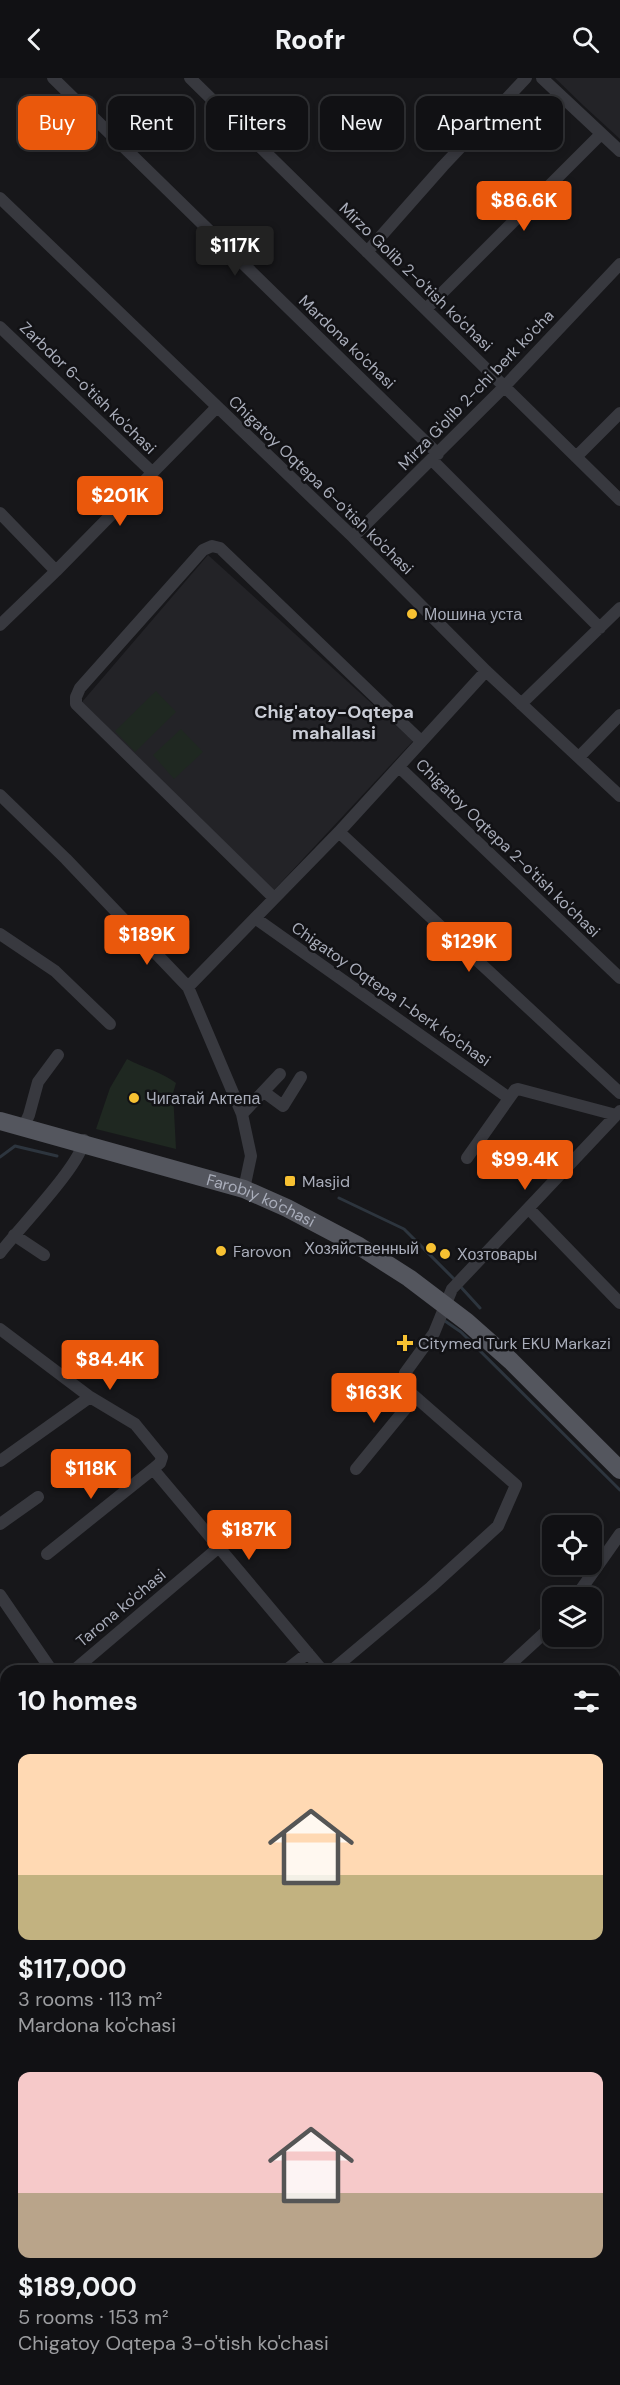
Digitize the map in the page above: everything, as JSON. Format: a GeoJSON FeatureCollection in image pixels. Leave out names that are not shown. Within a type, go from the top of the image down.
{"type":"FeatureCollection","features":[{"type":"Feature","properties":{"kind":"main road","name":"Farobiy ko'chasi"},"geometry":{"type":"LineString","coordinates":[[0,1112],[25,1124]]}},
{"type":"Feature","properties":{"kind":"main road","name":"Farobiy ko'chasi"},"geometry":{"type":"LineString","coordinates":[[0,1121],[25,1124],[84,1141],[219,1171],[245,1184],[291,1198],[369,1239],[411,1265],[446,1304],[511,1361],[620,1470]]}},
{"type":"Feature","properties":{"kind":"main road","name":"Farobiy ko'chasi"},"geometry":{"type":"LineString","coordinates":[[446,1304],[486,1323],[620,1455]]}},
{"type":"Feature","properties":{"kind":"street","name":"Mardona ko'chasi"},"geometry":{"type":"LineString","coordinates":[[53,78],[435,457],[600,628]]}},
{"type":"Feature","properties":{"kind":"street","name":"Mirzo Golib 2-o'tish ko'chasi"},"geometry":{"type":"LineString","coordinates":[[190,78],[620,500]]}},
{"type":"Feature","properties":{"kind":"street"},"geometry":{"type":"LineString","coordinates":[[367,252],[443,166],[526,78]]}},
{"type":"Feature","properties":{"kind":"street"},"geometry":{"type":"LineString","coordinates":[[542,78],[620,151]]}},
{"type":"Feature","properties":{"kind":"street"},"geometry":{"type":"LineString","coordinates":[[426,309],[601,134]]}},
{"type":"Feature","properties":{"kind":"street","name":"Chigatoy Oqtepa 6-o'tish ko'chasi"},"geometry":{"type":"LineString","coordinates":[[0,198],[353,537],[486,671],[620,796]]}},
{"type":"Feature","properties":{"kind":"street","name":"Mirza G'olib 2-chi berk ko'cha"},"geometry":{"type":"LineString","coordinates":[[353,537],[504,387],[620,264]]}},
{"type":"Feature","properties":{"kind":"street","name":"Zarbdor 6-o'tish ko'chasi"},"geometry":{"type":"LineString","coordinates":[[0,327],[153,473]]}},
{"type":"Feature","properties":{"kind":"street"},"geometry":{"type":"LineString","coordinates":[[0,625],[217,407]]}},
{"type":"Feature","properties":{"kind":"street"},"geometry":{"type":"LineString","coordinates":[[576,457],[620,413]]}},
{"type":"Feature","properties":{"kind":"street"},"geometry":{"type":"LineString","coordinates":[[0,513],[56,571]]}},
{"type":"Feature","properties":{"kind":"street"},"geometry":{"type":"LineString","coordinates":[[274,898],[76,704],[75,697],[80,688],[203,550],[214,546],[224,552],[421,741]]}},
{"type":"Feature","properties":{"kind":"street"},"geometry":{"type":"LineString","coordinates":[[521,704],[620,608]]}},
{"type":"Feature","properties":{"kind":"street"},"geometry":{"type":"LineString","coordinates":[[188,987],[339,831],[486,671]]}},
{"type":"Feature","properties":{"kind":"street"},"geometry":{"type":"LineString","coordinates":[[579,757],[620,714]]}},
{"type":"Feature","properties":{"kind":"street","name":"Chigatoy Oqtepa 2-o'tish ko'chasi"},"geometry":{"type":"LineString","coordinates":[[399,766],[620,978]]}},
{"type":"Feature","properties":{"kind":"street"},"geometry":{"type":"LineString","coordinates":[[0,795],[66,859],[188,987],[242,1114],[251,1156],[245,1184]]}},
{"type":"Feature","properties":{"kind":"street"},"geometry":{"type":"LineString","coordinates":[[339,831],[620,1093]]}},
{"type":"Feature","properties":{"kind":"street","name":"Chigatoy Oqtepa 1-berk ko'chasi"},"geometry":{"type":"LineString","coordinates":[[255,918],[509,1098]]}},
{"type":"Feature","properties":{"kind":"street"},"geometry":{"type":"LineString","coordinates":[[0,934],[55,971],[110,1024]]}},
{"type":"Feature","properties":{"kind":"street"},"geometry":{"type":"LineString","coordinates":[[25,1124],[38,1082],[58,1055]]}},
{"type":"Feature","properties":{"kind":"street"},"geometry":{"type":"LineString","coordinates":[[242,1114],[280,1074]]}},
{"type":"Feature","properties":{"kind":"street"},"geometry":{"type":"LineString","coordinates":[[264,1092],[283,1106],[301,1077]]}},
{"type":"Feature","properties":{"kind":"street"},"geometry":{"type":"LineString","coordinates":[[338,1665],[431,1587],[498,1526],[516,1485],[404,1387],[405,1373],[434,1333],[457,1283],[618,1113],[518,1089],[509,1098],[467,1158]]}},
{"type":"Feature","properties":{"kind":"street"},"geometry":{"type":"LineString","coordinates":[[0,1253],[68,1171],[82,1151],[84,1141]]}},
{"type":"Feature","properties":{"kind":"street"},"geometry":{"type":"LineString","coordinates":[[529,1209],[620,1303]]}},
{"type":"Feature","properties":{"kind":"street"},"geometry":{"type":"LineString","coordinates":[[14,1235],[44,1255]]}},
{"type":"Feature","properties":{"kind":"street"},"geometry":{"type":"LineString","coordinates":[[0,1329],[90,1397],[135,1424],[162,1457],[160,1463],[153,1469],[47,1554]]}},
{"type":"Feature","properties":{"kind":"street"},"geometry":{"type":"LineString","coordinates":[[0,1461],[90,1397]]}},
{"type":"Feature","properties":{"kind":"street"},"geometry":{"type":"LineString","coordinates":[[356,1469],[415,1397]]}},
{"type":"Feature","properties":{"kind":"street"},"geometry":{"type":"LineString","coordinates":[[153,1469],[317,1665]]}},
{"type":"Feature","properties":{"kind":"street"},"geometry":{"type":"LineString","coordinates":[[0,1524],[38,1497]]}},
{"type":"Feature","properties":{"kind":"street"},"geometry":{"type":"LineString","coordinates":[[583,1587],[620,1534]]}},
{"type":"Feature","properties":{"kind":"street","name":"Tarona ko'chasi"},"geometry":{"type":"LineString","coordinates":[[80,1665],[218,1548]]}},
{"type":"Feature","properties":{"kind":"street"},"geometry":{"type":"LineString","coordinates":[[0,1595],[48,1665]]}},
{"type":"Feature","properties":{"kind":"street"},"geometry":{"type":"LineString","coordinates":[[510,1665],[542,1635]]}},
{"type":"Feature","properties":{"kind":"street"},"geometry":{"type":"LineString","coordinates":[[293,1665],[308,1653]]}},
{"type":"Feature","properties":{"kind":"shaded area"},"geometry":{"type":"Polygon","coordinates":[[[555,78],[620,78],[620,139],[584,106],[555,78]]]}},
{"type":"Feature","properties":{"kind":"shaded area"},"geometry":{"type":"Polygon","coordinates":[[[208,555],[413,741],[274,890],[82,702],[208,555]]]}},
{"type":"Feature","properties":{"kind":"shaded area"},"geometry":{"type":"Polygon","coordinates":[[[156,691],[176,712],[135,752],[115,731],[156,691]]]}},
{"type":"Feature","properties":{"kind":"shaded area"},"geometry":{"type":"Polygon","coordinates":[[[181,729],[203,752],[174,779],[153,755],[181,729]]]}},
{"type":"Feature","properties":{"kind":"shaded area"},"geometry":{"type":"Polygon","coordinates":[[[127,1059],[176,1083],[173,1093],[176,1149],[96,1129],[110,1088],[127,1059]]]}},
{"type":"Feature","properties":{"kind":"waterway"},"geometry":{"type":"LineString","coordinates":[[0,1157],[15,1146],[57,1156]]}},
{"type":"Feature","properties":{"kind":"waterway"},"geometry":{"type":"LineString","coordinates":[[339,1198],[404,1229],[455,1280]]}},
{"type":"Feature","properties":{"kind":"waterway"},"geometry":{"type":"LineString","coordinates":[[459,1285],[480,1308]]}},
{"type":"Feature","properties":{"kind":"waterway"},"geometry":{"type":"LineString","coordinates":[[445,1321],[461,1332],[620,1490]]}},
{"type":"Feature","properties":{"kind":"place","name":"Мошина уста"},"geometry":{"type":"Point","coordinates":[412,614]}},
{"type":"Feature","properties":{"kind":"place","name":"Чигатай Актепа"},"geometry":{"type":"Point","coordinates":[134,1098]}},
{"type":"Feature","properties":{"kind":"place","name":"Masjid"},"geometry":{"type":"Point","coordinates":[290,1181]}},
{"type":"Feature","properties":{"kind":"place","name":"Хозяйственный"},"geometry":{"type":"Point","coordinates":[431,1248]}},
{"type":"Feature","properties":{"kind":"place","name":"Farovon"},"geometry":{"type":"Point","coordinates":[221,1251]}},
{"type":"Feature","properties":{"kind":"place","name":"Хозтовары"},"geometry":{"type":"Point","coordinates":[445,1254]}},
{"type":"Feature","properties":{"kind":"place","name":"Citymed Turk EKU Markazi"},"geometry":{"type":"Point","coordinates":[405,1343]}},
{"type":"Feature","properties":{"kind":"district","name":"Chig'atoy-Oqtepa mahallasi"},"geometry":{"type":"Point","coordinates":[334,722]}}]}
